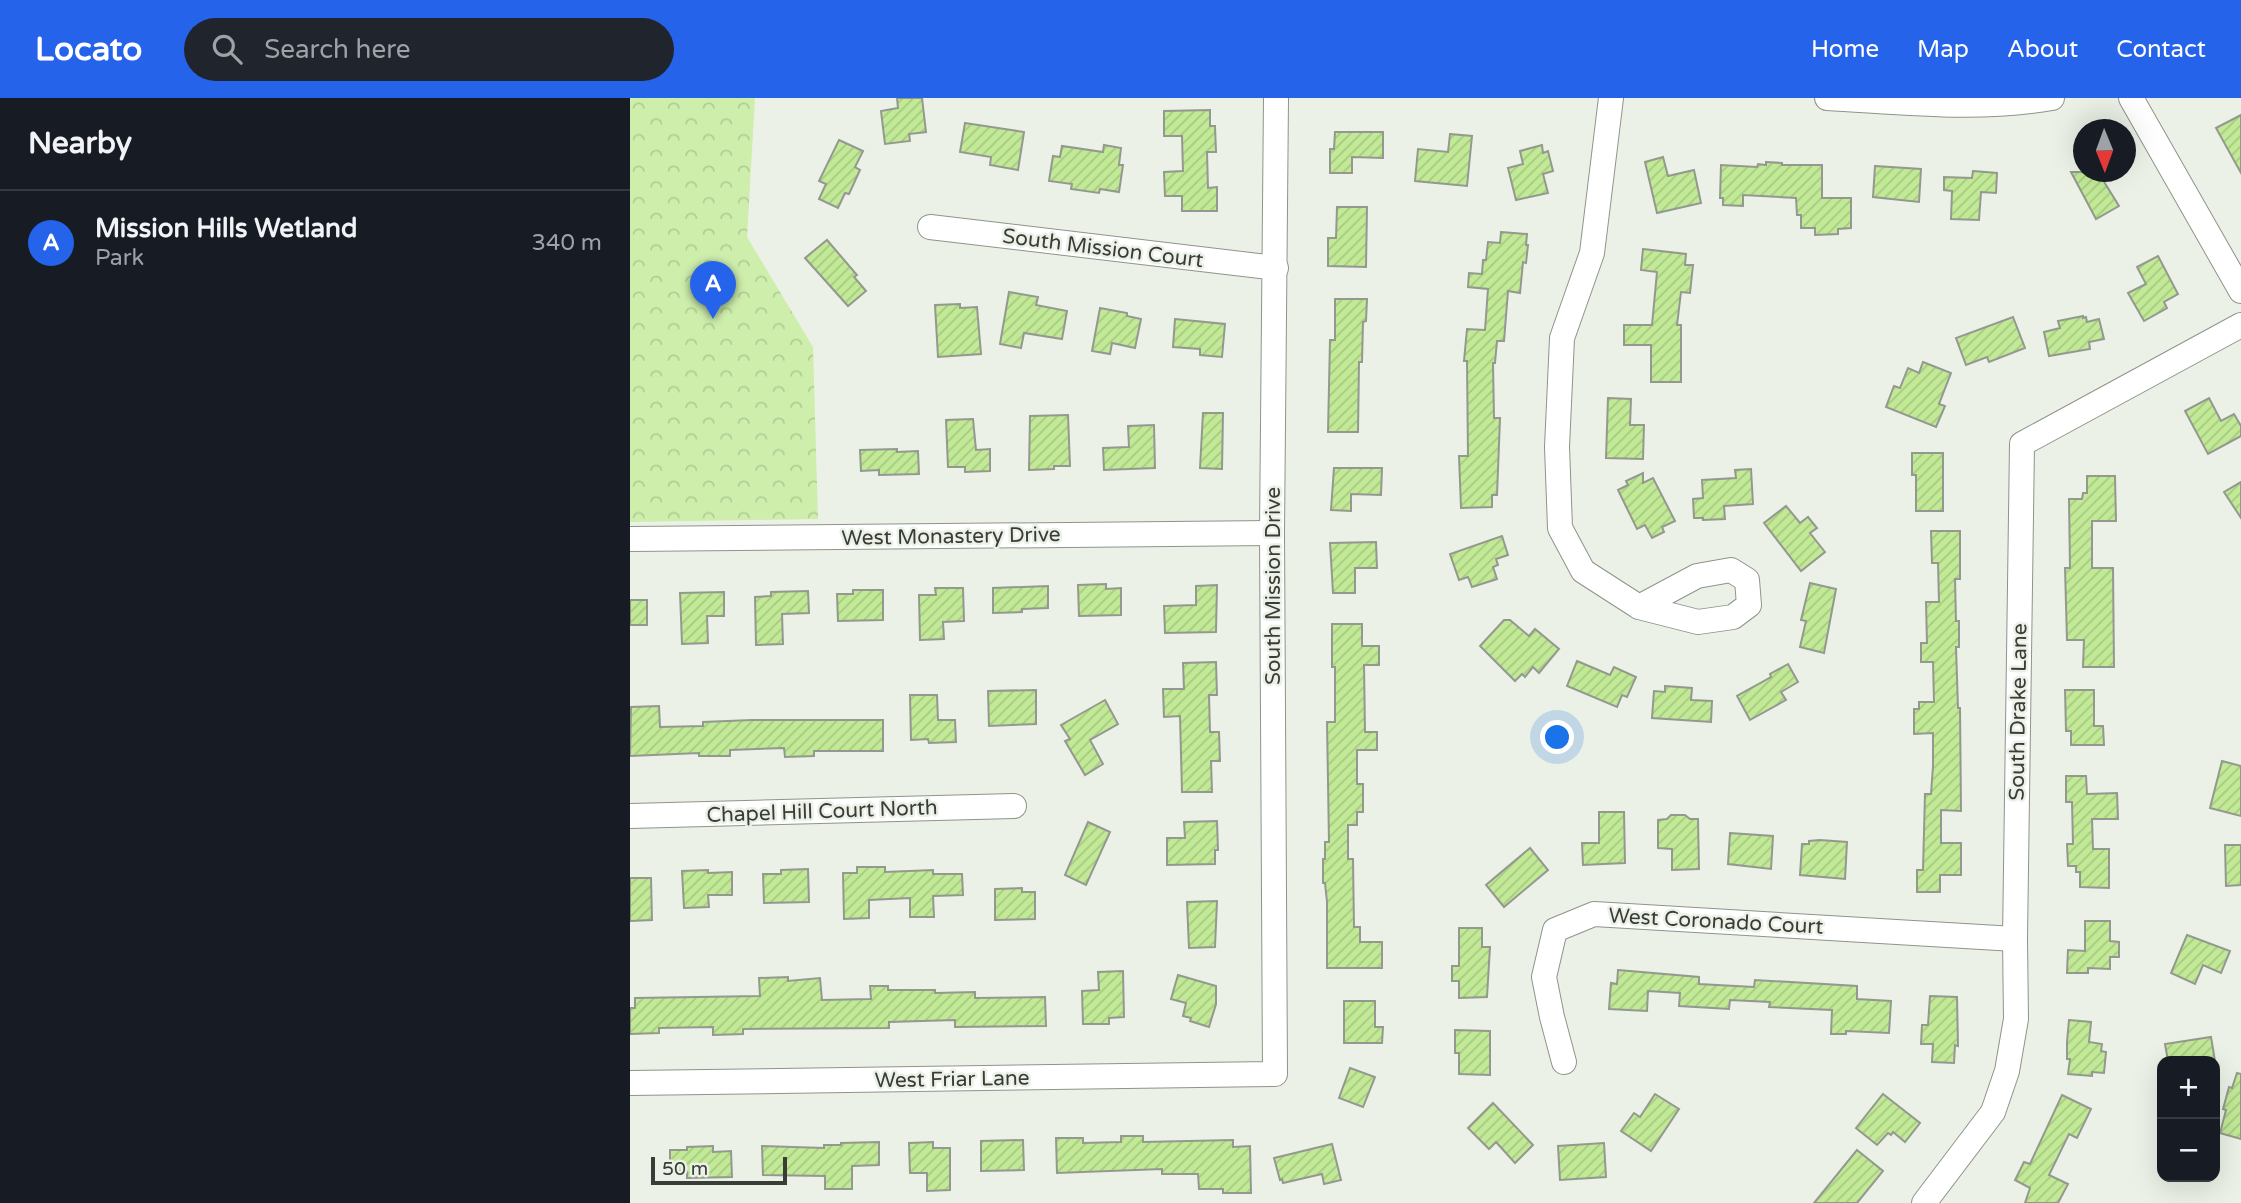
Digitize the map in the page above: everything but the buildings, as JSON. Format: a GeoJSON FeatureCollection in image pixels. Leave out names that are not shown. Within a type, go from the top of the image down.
{"type":"FeatureCollection","features":[{"type":"Feature","properties":{"kind":"street","name":"South Mission Drive"},"geometry":{"type":"LineString","coordinates":[[1275,1074],[1272,533],[1276,98]]}},
{"type":"Feature","properties":{"kind":"street"},"geometry":{"type":"LineString","coordinates":[[1611,98],[1592,253],[1562,338],[1557,447],[1560,528],[1583,571],[1639,607]]}},
{"type":"Feature","properties":{"kind":"street"},"geometry":{"type":"LineString","coordinates":[[1827,98],[1967,105],[2007,105],[2052,98]]}},
{"type":"Feature","properties":{"kind":"street"},"geometry":{"type":"LineString","coordinates":[[2131,98],[2241,291]]}},
{"type":"Feature","properties":{"kind":"street","name":"South Mission Court"},"geometry":{"type":"LineString","coordinates":[[930,228],[1276,268]]}},
{"type":"Feature","properties":{"kind":"street","name":"South Drake Lane"},"geometry":{"type":"LineString","coordinates":[[1924,1203],[1993,1112],[2007,1071],[2016,1019],[2022,444],[2241,325]]}},
{"type":"Feature","properties":{"kind":"street","name":"West Monastery Drive"},"geometry":{"type":"LineString","coordinates":[[630,539],[1272,533]]}},
{"type":"Feature","properties":{"kind":"street","name":"Chapel Hill Court North"},"geometry":{"type":"LineString","coordinates":[[630,816],[1014,806]]}},
{"type":"Feature","properties":{"kind":"street","name":"West Coronado Court"},"geometry":{"type":"LineString","coordinates":[[1564,1062],[1544,977],[1555,930],[1594,914],[2015,939]]}},
{"type":"Feature","properties":{"kind":"street","name":"West Friar Lane"},"geometry":{"type":"LineString","coordinates":[[630,1083],[1275,1074]]}},
{"type":"Feature","properties":{"kind":"green space"},"geometry":{"type":"Polygon","coordinates":[[[630,98],[755,98],[747,237],[813,347],[818,519],[630,522],[630,98]]]}},
{"type":"Feature","properties":{"kind":"place","name":"Mission Hills Wetland"},"geometry":{"type":"Point","coordinates":[713,319]}}]}
